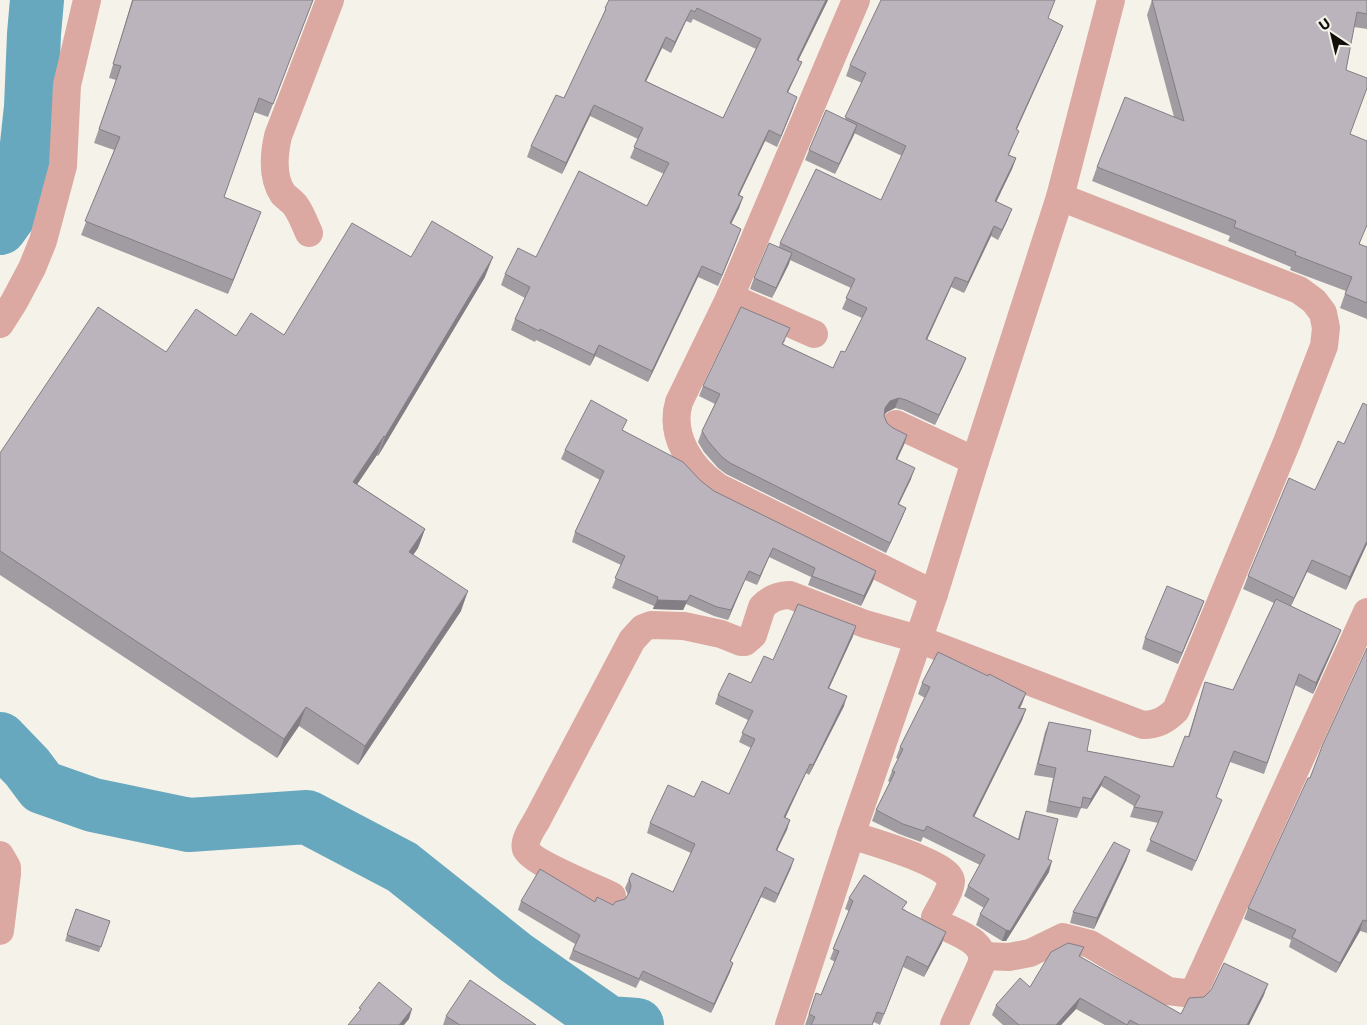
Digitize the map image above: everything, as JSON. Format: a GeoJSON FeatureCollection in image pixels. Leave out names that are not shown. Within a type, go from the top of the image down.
{"type":"FeatureCollection","features":[{"type":"Feature","properties":{"kind":"street"},"geometry":{"type":"LineString","coordinates":[[0,324],[32,268],[43,241],[63,166],[67,85],[87,0]]}},
{"type":"Feature","properties":{"kind":"street"},"geometry":{"type":"LineString","coordinates":[[309,234],[294,203],[288,200],[280,189],[275,170],[276,147],[278,136],[330,0]]}},
{"type":"Feature","properties":{"kind":"street"},"geometry":{"type":"LineString","coordinates":[[856,0],[730,298],[679,402],[676,413],[679,437],[692,462],[706,478],[718,487],[934,594]]}},
{"type":"Feature","properties":{"kind":"street"},"geometry":{"type":"LineString","coordinates":[[789,1024],[851,835],[934,594],[1060,197],[1112,0]]}},
{"type":"Feature","properties":{"kind":"street"},"geometry":{"type":"LineString","coordinates":[[612,896],[541,862],[528,852],[526,843],[536,820],[632,640],[643,628],[651,624],[684,626],[721,634],[745,642],[753,635],[764,604],[781,596],[790,595],[865,624],[918,639],[1143,725],[1151,725],[1166,719],[1176,710],[1287,442],[1324,346],[1326,328],[1323,313],[1314,301],[1299,290],[1060,197]]}},
{"type":"Feature","properties":{"kind":"street"},"geometry":{"type":"LineString","coordinates":[[730,298],[814,334]]}},
{"type":"Feature","properties":{"kind":"street"},"geometry":{"type":"LineString","coordinates":[[896,424],[975,461]]}},
{"type":"Feature","properties":{"kind":"street"},"geometry":{"type":"LineString","coordinates":[[984,956],[1009,957],[1030,953],[1063,937],[1090,944],[1168,991],[1193,994],[1367,612]]}},
{"type":"Feature","properties":{"kind":"street"},"geometry":{"type":"LineString","coordinates":[[851,835],[930,862],[945,871],[950,877],[950,884],[936,917],[936,922],[972,941],[980,948],[984,956],[954,1025]]}},
{"type":"Feature","properties":{"kind":"street"},"geometry":{"type":"LineString","coordinates":[[0,855],[7,867],[0,931]]}},
{"type":"Feature","properties":{"kind":"building"},"geometry":{"type":"Polygon","coordinates":[[[133,0],[313,0],[273,104],[259,98],[224,197],[261,212],[233,280],[85,221],[120,137],[99,129],[121,66],[113,64],[133,0]]]}},
{"type":"Feature","properties":{"kind":"building"},"geometry":{"type":"Polygon","coordinates":[[[609,0],[826,0],[797,60],[802,62],[787,92],[797,97],[781,136],[769,130],[738,195],[743,197],[730,223],[741,229],[722,275],[702,266],[652,371],[599,345],[594,355],[515,319],[530,287],[505,274],[518,248],[536,257],[579,171],[647,206],[669,163],[634,147],[643,128],[594,105],[566,163],[531,146],[556,95],[564,98],[609,0]],[[697,8],[695,12],[691,10],[675,42],[666,37],[645,81],[723,118],[761,39],[697,8]]]}},
{"type":"Feature","properties":{"kind":"building"},"geometry":{"type":"Polygon","coordinates":[[[881,0],[1055,0],[1048,18],[1063,26],[1016,129],[1019,131],[1008,155],[1016,158],[995,201],[1012,209],[1002,230],[994,226],[968,282],[955,277],[926,339],[966,358],[939,415],[899,398],[890,401],[885,408],[884,416],[887,423],[907,435],[896,459],[915,468],[898,504],[906,508],[890,543],[730,463],[708,441],[702,431],[720,394],[703,386],[741,307],[790,328],[782,344],[833,368],[841,351],[845,352],[867,308],[846,298],[855,279],[780,243],[816,169],[881,200],[906,146],[845,117],[866,73],[850,65],[881,0]]]}},
{"type":"Feature","properties":{"kind":"building"},"geometry":{"type":"Polygon","coordinates":[[[1152,0],[1367,0],[1367,14],[1357,12],[1346,70],[1367,78],[1367,88],[1350,134],[1367,141],[1367,225],[1359,244],[1367,247],[1367,303],[1345,294],[1352,277],[1295,255],[1296,252],[1234,227],[1236,221],[1097,167],[1125,97],[1184,121],[1152,0]]]}},
{"type":"Feature","properties":{"kind":"building"},"geometry":{"type":"Polygon","coordinates":[[[826,110],[857,125],[839,164],[809,150],[826,110]]]}},
{"type":"Feature","properties":{"kind":"building"},"geometry":{"type":"Polygon","coordinates":[[[432,221],[493,257],[385,437],[353,482],[425,529],[409,552],[468,591],[365,746],[306,707],[284,739],[0,551],[0,453],[98,307],[166,352],[196,309],[236,336],[251,313],[284,335],[352,223],[411,257],[432,221]]]}},
{"type":"Feature","properties":{"kind":"building"},"geometry":{"type":"Polygon","coordinates":[[[769,243],[792,253],[776,288],[754,278],[769,243]]]}},
{"type":"Feature","properties":{"kind":"building"},"geometry":{"type":"Polygon","coordinates":[[[591,400],[627,420],[622,430],[683,462],[701,481],[714,491],[876,571],[864,596],[812,576],[815,568],[773,548],[760,576],[749,571],[731,610],[717,607],[690,595],[687,601],[657,600],[658,597],[615,578],[625,556],[575,532],[604,471],[565,450],[591,400]]]}},
{"type":"Feature","properties":{"kind":"building"},"geometry":{"type":"Polygon","coordinates":[[[1363,403],[1367,405],[1367,541],[1350,577],[1312,560],[1294,598],[1248,576],[1289,478],[1315,490],[1338,441],[1344,444],[1363,403]]]}},
{"type":"Feature","properties":{"kind":"building"},"geometry":{"type":"Polygon","coordinates":[[[1167,586],[1204,601],[1182,653],[1145,638],[1167,586]]]}},
{"type":"Feature","properties":{"kind":"building"},"geometry":{"type":"Polygon","coordinates":[[[1276,599],[1341,630],[1316,683],[1299,674],[1267,763],[1234,751],[1216,797],[1222,800],[1196,861],[1150,840],[1163,812],[1134,807],[1140,796],[1105,776],[1091,799],[1083,797],[1081,808],[1049,801],[1056,768],[1038,764],[1049,722],[1091,730],[1087,751],[1173,767],[1185,736],[1189,737],[1205,682],[1233,690],[1276,599]]]}},
{"type":"Feature","properties":{"kind":"building"},"geometry":{"type":"Polygon","coordinates":[[[798,604],[856,626],[828,688],[847,696],[813,765],[810,764],[784,817],[790,820],[776,850],[794,859],[778,894],[765,887],[730,961],[733,963],[714,1004],[643,971],[639,979],[573,950],[580,935],[521,901],[540,869],[595,902],[597,897],[613,905],[615,902],[625,899],[631,886],[629,879],[632,873],[673,892],[695,844],[650,823],[668,785],[694,797],[702,781],[729,794],[755,739],[742,733],[753,711],[718,695],[729,673],[751,683],[764,656],[773,660],[798,604]]]}},
{"type":"Feature","properties":{"kind":"building"},"geometry":{"type":"Polygon","coordinates":[[[1367,648],[1367,921],[1363,920],[1340,963],[1292,937],[1296,930],[1248,908],[1308,778],[1310,778],[1323,744],[1367,648]]]}},
{"type":"Feature","properties":{"kind":"building"},"geometry":{"type":"Polygon","coordinates":[[[938,652],[988,676],[989,674],[1026,693],[1018,708],[1026,709],[973,816],[1019,840],[1026,811],[1058,819],[1048,859],[1052,861],[1010,931],[980,914],[989,899],[968,886],[985,855],[927,826],[924,831],[903,824],[876,810],[895,772],[892,771],[903,749],[900,747],[930,687],[922,683],[938,652]]]}},
{"type":"Feature","properties":{"kind":"building"},"geometry":{"type":"Polygon","coordinates":[[[1114,842],[1130,850],[1097,918],[1073,912],[1114,842]]]}},
{"type":"Feature","properties":{"kind":"building"},"geometry":{"type":"Polygon","coordinates":[[[864,875],[907,902],[902,909],[946,932],[928,967],[907,956],[884,1014],[877,1012],[872,1025],[811,1025],[815,1017],[809,1014],[816,993],[821,995],[839,951],[833,949],[853,901],[849,898],[864,875]]]}},
{"type":"Feature","properties":{"kind":"building"},"geometry":{"type":"Polygon","coordinates":[[[76,909],[110,921],[101,947],[67,935],[76,909]]]}},
{"type":"Feature","properties":{"kind":"building"},"geometry":{"type":"Polygon","coordinates":[[[1068,943],[1084,947],[1079,956],[1181,1014],[1189,998],[1204,997],[1211,990],[1224,963],[1268,984],[1247,1025],[1139,1025],[1130,1020],[1127,1025],[1080,998],[1056,1025],[1019,1025],[996,1005],[1020,978],[1030,987],[1051,952],[1068,943]]]}},
{"type":"Feature","properties":{"kind":"building"},"geometry":{"type":"Polygon","coordinates":[[[470,980],[536,1025],[460,1025],[446,1016],[470,980]]]}},
{"type":"Feature","properties":{"kind":"building"},"geometry":{"type":"Polygon","coordinates":[[[379,982],[412,1009],[399,1025],[348,1025],[361,1009],[359,1008],[379,982]]]}},
{"type":"Feature","properties":{"kind":"waterway"},"geometry":{"type":"LineString","coordinates":[[0,228],[15,207],[26,177],[37,0]]}},
{"type":"Feature","properties":{"kind":"waterway"},"geometry":{"type":"LineString","coordinates":[[0,739],[27,767],[42,787],[93,805],[189,825],[307,817],[402,867],[515,957],[609,1023],[637,1025]]}}]}
